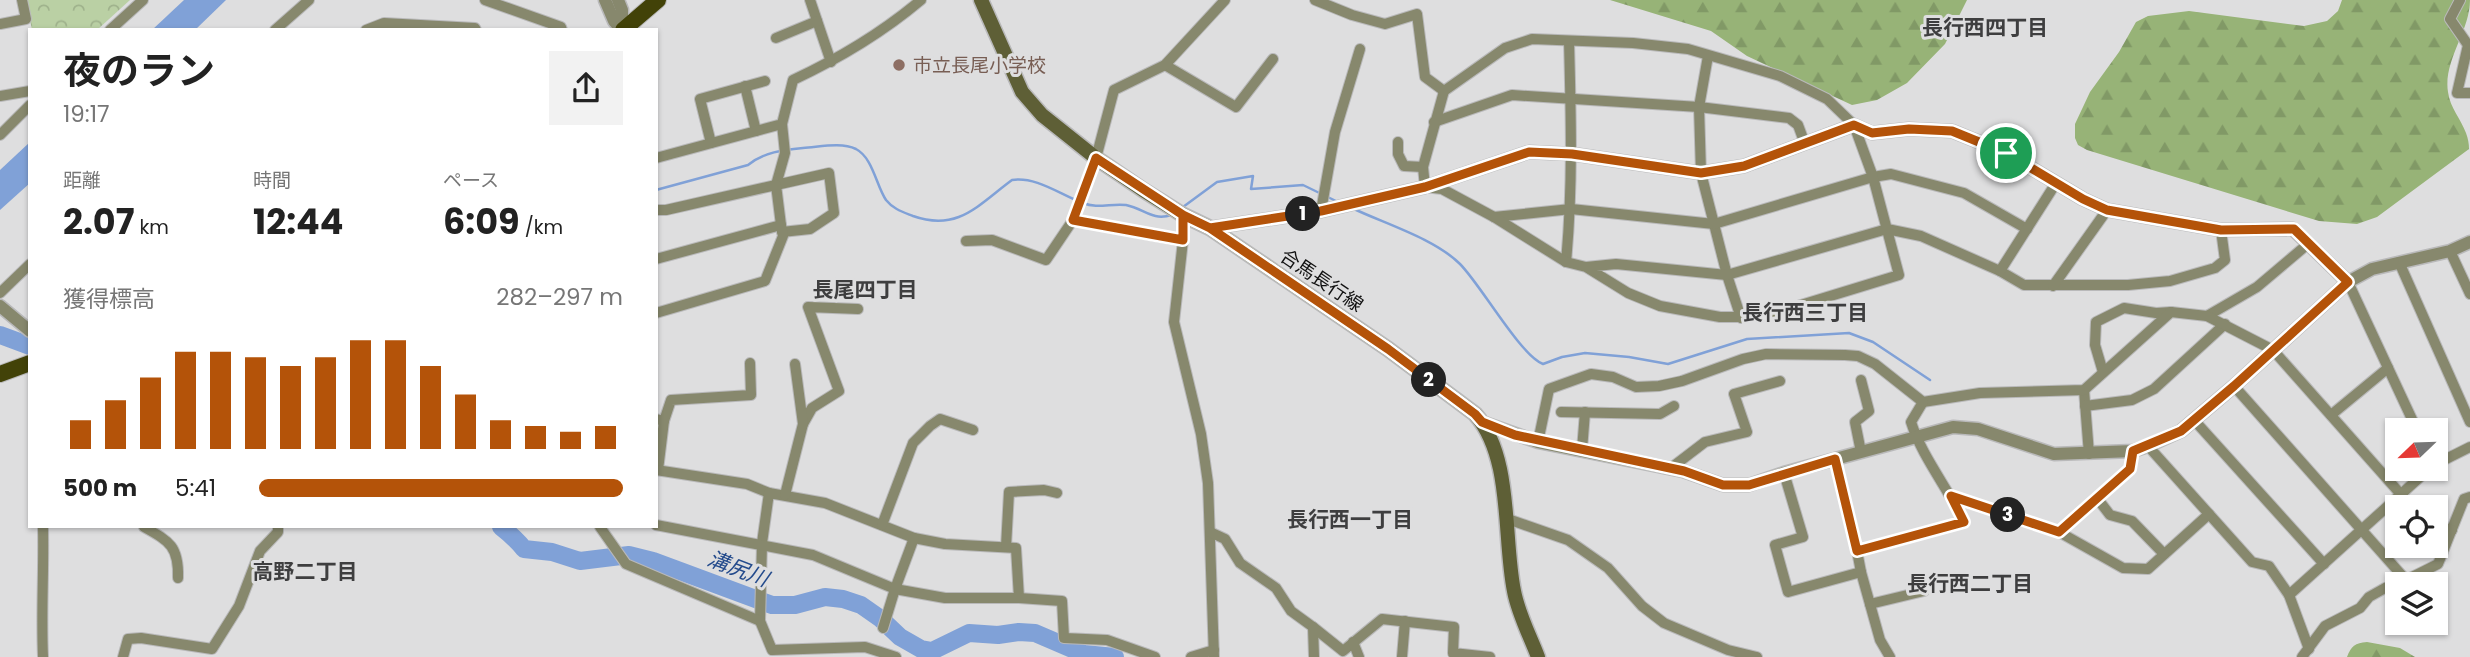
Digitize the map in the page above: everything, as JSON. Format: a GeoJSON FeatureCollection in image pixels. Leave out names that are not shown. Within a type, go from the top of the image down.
{"type":"FeatureCollection","features":[{"type":"Feature","properties":{"kind":"main road"},"geometry":{"type":"LineString","coordinates":[[624,28],[658,0]]}},
{"type":"Feature","properties":{"kind":"main road","name":"合馬長行線"},"geometry":{"type":"LineString","coordinates":[[983,1],[1022,92],[1042,116],[1096,158],[1183,215],[1210,228],[1388,349],[1482,422],[1495,445],[1514,593],[1538,657]]}},
{"type":"Feature","properties":{"kind":"main road"},"geometry":{"type":"LineString","coordinates":[[0,374],[28,364]]}},
{"type":"Feature","properties":{"kind":"street"},"geometry":{"type":"LineString","coordinates":[[0,24],[26,19],[22,0]]}},
{"type":"Feature","properties":{"kind":"street"},"geometry":{"type":"LineString","coordinates":[[112,28],[143,0]]}},
{"type":"Feature","properties":{"kind":"street"},"geometry":{"type":"LineString","coordinates":[[277,28],[309,0]]}},
{"type":"Feature","properties":{"kind":"street"},"geometry":{"type":"LineString","coordinates":[[485,0],[561,28]]}},
{"type":"Feature","properties":{"kind":"street"},"geometry":{"type":"LineString","coordinates":[[605,0],[614,21],[620,28]]}},
{"type":"Feature","properties":{"kind":"street"},"geometry":{"type":"LineString","coordinates":[[618,0],[622,10],[622,28]]}},
{"type":"Feature","properties":{"kind":"street"},"geometry":{"type":"LineString","coordinates":[[810,0],[831,62]]}},
{"type":"Feature","properties":{"kind":"street"},"geometry":{"type":"LineString","coordinates":[[658,312],[765,281],[783,236],[776,184],[785,153],[782,124],[793,80],[831,62],[921,0]]}},
{"type":"Feature","properties":{"kind":"street"},"geometry":{"type":"LineString","coordinates":[[966,241],[992,240],[1046,260],[1073,220],[1096,158],[1114,90],[1165,65],[1226,0]]}},
{"type":"Feature","properties":{"kind":"street"},"geometry":{"type":"LineString","coordinates":[[1315,0],[1352,15],[1385,24],[1417,14],[1424,77],[1444,91]]}},
{"type":"Feature","properties":{"kind":"street"},"geometry":{"type":"LineString","coordinates":[[2460,0],[2450,19],[2469,44],[2457,93],[2470,93]]}},
{"type":"Feature","properties":{"kind":"street"},"geometry":{"type":"LineString","coordinates":[[776,38],[817,21]]}},
{"type":"Feature","properties":{"kind":"street"},"geometry":{"type":"LineString","coordinates":[[371,28],[384,23],[475,28]]}},
{"type":"Feature","properties":{"kind":"street"},"geometry":{"type":"LineString","coordinates":[[1425,187],[1423,167],[1444,91],[1505,48],[1532,39],[1633,43],[1688,49],[1780,76],[1828,99],[1854,125],[1872,133],[1909,129],[1952,131],[2006,153],[2083,199],[2107,210],[2221,230],[2294,229],[2348,282],[2411,418]]}},
{"type":"Feature","properties":{"kind":"street"},"geometry":{"type":"LineString","coordinates":[[1566,262],[1572,154],[1569,41]]}},
{"type":"Feature","properties":{"kind":"street"},"geometry":{"type":"LineString","coordinates":[[1321,211],[1335,132],[1360,49]]}},
{"type":"Feature","properties":{"kind":"street"},"geometry":{"type":"LineString","coordinates":[[1708,56],[1699,107],[1701,173],[1741,318]]}},
{"type":"Feature","properties":{"kind":"street"},"geometry":{"type":"LineString","coordinates":[[1165,65],[1236,107],[1273,59]]}},
{"type":"Feature","properties":{"kind":"street"},"geometry":{"type":"LineString","coordinates":[[711,143],[699,99],[765,81]]}},
{"type":"Feature","properties":{"kind":"street"},"geometry":{"type":"LineString","coordinates":[[745,86],[756,131]]}},
{"type":"Feature","properties":{"kind":"street"},"geometry":{"type":"LineString","coordinates":[[0,96],[28,91]]}},
{"type":"Feature","properties":{"kind":"street"},"geometry":{"type":"LineString","coordinates":[[1434,121],[1512,95],[1571,98],[1699,107],[1789,118],[1798,125],[1805,144]]}},
{"type":"Feature","properties":{"kind":"street"},"geometry":{"type":"LineString","coordinates":[[0,135],[28,107]]}},
{"type":"Feature","properties":{"kind":"street"},"geometry":{"type":"LineString","coordinates":[[658,157],[782,124]]}},
{"type":"Feature","properties":{"kind":"street"},"geometry":{"type":"LineString","coordinates":[[1210,228],[1321,211],[1425,187],[1529,152],[1572,154],[1701,173],[1744,166],[1854,125]]}},
{"type":"Feature","properties":{"kind":"street"},"geometry":{"type":"LineString","coordinates":[[1425,187],[1443,189],[1566,262],[1586,267],[1628,293],[1660,306],[1720,317],[1762,317],[1899,275],[1873,177],[1854,125]]}},
{"type":"Feature","properties":{"kind":"street"},"geometry":{"type":"LineString","coordinates":[[1398,142],[1398,153],[1404,166],[1423,167]]}},
{"type":"Feature","properties":{"kind":"street"},"geometry":{"type":"LineString","coordinates":[[658,210],[829,173],[834,213],[810,229],[782,228],[658,259]]}},
{"type":"Feature","properties":{"kind":"street"},"geometry":{"type":"LineString","coordinates":[[1494,217],[1571,209],[1714,224],[1891,174],[1964,193],[2027,229]]}},
{"type":"Feature","properties":{"kind":"street"},"geometry":{"type":"LineString","coordinates":[[2000,271],[2056,183]]}},
{"type":"Feature","properties":{"kind":"street"},"geometry":{"type":"LineString","coordinates":[[2053,286],[2107,210]]}},
{"type":"Feature","properties":{"kind":"street"},"geometry":{"type":"LineString","coordinates":[[1183,215],[1174,322],[1201,434],[1208,483],[1214,654],[1191,657]]}},
{"type":"Feature","properties":{"kind":"street"},"geometry":{"type":"LineString","coordinates":[[1073,220],[1183,240]]}},
{"type":"Feature","properties":{"kind":"street"},"geometry":{"type":"LineString","coordinates":[[1586,267],[1616,264],[1727,275],[1886,229],[1921,236],[2000,271],[2024,285],[2128,285],[2170,281],[2216,268],[2225,260],[2221,230]]}},
{"type":"Feature","properties":{"kind":"street"},"geometry":{"type":"LineString","coordinates":[[1482,422],[1538,442],[1671,468],[1723,485],[1749,485],[1953,427],[1978,429],[2054,454],[2133,451],[2181,431],[2348,282],[2372,269],[2450,251],[2470,242]]}},
{"type":"Feature","properties":{"kind":"street"},"geometry":{"type":"LineString","coordinates":[[2207,316],[2258,287],[2309,243]]}},
{"type":"Feature","properties":{"kind":"street"},"geometry":{"type":"LineString","coordinates":[[2450,251],[2470,294]]}},
{"type":"Feature","properties":{"kind":"street"},"geometry":{"type":"LineString","coordinates":[[2399,262],[2470,422]]}},
{"type":"Feature","properties":{"kind":"street"},"geometry":{"type":"LineString","coordinates":[[0,293],[28,266]]}},
{"type":"Feature","properties":{"kind":"street"},"geometry":{"type":"LineString","coordinates":[[0,306],[28,329]]}},
{"type":"Feature","properties":{"kind":"street"},"geometry":{"type":"LineString","coordinates":[[785,495],[803,424],[812,408],[839,391],[808,307],[858,309]]}},
{"type":"Feature","properties":{"kind":"street"},"geometry":{"type":"LineString","coordinates":[[2103,372],[2095,345],[2096,322],[2124,308],[2207,316],[2273,350],[2400,495],[2416,481]]}},
{"type":"Feature","properties":{"kind":"street"},"geometry":{"type":"LineString","coordinates":[[1538,442],[1549,389],[1578,377],[1591,374],[1613,377],[1636,387],[1658,386],[1682,381],[1743,359],[1766,355],[1858,356],[1875,364],[1923,402],[1980,393],[2084,390],[2171,312]]}},
{"type":"Feature","properties":{"kind":"street"},"geometry":{"type":"LineString","coordinates":[[2085,406],[2132,400],[2154,389],[2225,324]]}},
{"type":"Feature","properties":{"kind":"street"},"geometry":{"type":"LineString","coordinates":[[658,453],[660,420],[671,400],[751,395],[750,363]]}},
{"type":"Feature","properties":{"kind":"street"},"geometry":{"type":"LineString","coordinates":[[795,364],[803,424]]}},
{"type":"Feature","properties":{"kind":"street"},"geometry":{"type":"LineString","coordinates":[[2331,415],[2388,368]]}},
{"type":"Feature","properties":{"kind":"street"},"geometry":{"type":"LineString","coordinates":[[1861,380],[1869,411],[1855,422],[1861,452]]}},
{"type":"Feature","properties":{"kind":"street"},"geometry":{"type":"LineString","coordinates":[[1671,468],[1705,442],[1747,432],[1734,394],[1780,381]]}},
{"type":"Feature","properties":{"kind":"street"},"geometry":{"type":"LineString","coordinates":[[2234,386],[2399,572]]}},
{"type":"Feature","properties":{"kind":"street"},"geometry":{"type":"LineString","coordinates":[[2084,390],[2089,454]]}},
{"type":"Feature","properties":{"kind":"street"},"geometry":{"type":"LineString","coordinates":[[1857,551],[1964,522],[1916,438],[1911,422],[1923,402]]}},
{"type":"Feature","properties":{"kind":"street"},"geometry":{"type":"LineString","coordinates":[[1561,412],[1660,414],[1674,406]]}},
{"type":"Feature","properties":{"kind":"street"},"geometry":{"type":"LineString","coordinates":[[1582,450],[1585,412]]}},
{"type":"Feature","properties":{"kind":"street"},"geometry":{"type":"LineString","coordinates":[[882,525],[913,443],[940,419],[974,430]]}},
{"type":"Feature","properties":{"kind":"street"},"geometry":{"type":"LineString","coordinates":[[2194,420],[2325,564]]}},
{"type":"Feature","properties":{"kind":"street"},"geometry":{"type":"LineString","coordinates":[[2148,446],[2252,562],[2269,566],[2289,595],[2305,653]]}},
{"type":"Feature","properties":{"kind":"street"},"geometry":{"type":"LineString","coordinates":[[2448,458],[2470,447]]}},
{"type":"Feature","properties":{"kind":"street"},"geometry":{"type":"LineString","coordinates":[[2059,532],[2130,469],[2133,451]]}},
{"type":"Feature","properties":{"kind":"street"},"geometry":{"type":"LineString","coordinates":[[1835,459],[1861,572],[1880,640],[1890,657]]}},
{"type":"Feature","properties":{"kind":"street"},"geometry":{"type":"LineString","coordinates":[[658,470],[747,484],[769,493],[825,503],[914,538],[945,544],[1016,548],[1019,598]]}},
{"type":"Feature","properties":{"kind":"street"},"geometry":{"type":"LineString","coordinates":[[1784,473],[1803,537],[1775,545],[1788,592],[1861,572]]}},
{"type":"Feature","properties":{"kind":"street"},"geometry":{"type":"LineString","coordinates":[[1006,547],[1009,492],[1044,489],[1057,493]]}},
{"type":"Feature","properties":{"kind":"street"},"geometry":{"type":"LineString","coordinates":[[769,493],[762,543],[760,621],[772,650],[865,647],[896,657]]}},
{"type":"Feature","properties":{"kind":"street"},"geometry":{"type":"LineString","coordinates":[[1951,496],[2059,532],[2123,568],[2148,569],[2209,514]]}},
{"type":"Feature","properties":{"kind":"street"},"geometry":{"type":"LineString","coordinates":[[2422,572],[2438,564],[2464,499],[2470,497]]}},
{"type":"Feature","properties":{"kind":"street"},"geometry":{"type":"LineString","coordinates":[[2097,498],[2110,514],[2132,521],[2164,554]]}},
{"type":"Feature","properties":{"kind":"street"},"geometry":{"type":"LineString","coordinates":[[2289,595],[2385,509]]}},
{"type":"Feature","properties":{"kind":"street"},"geometry":{"type":"LineString","coordinates":[[1505,518],[1568,540],[1608,568],[1642,606],[1664,623],[1728,650],[1757,657]]}},
{"type":"Feature","properties":{"kind":"street"},"geometry":{"type":"LineString","coordinates":[[658,525],[762,543],[813,555],[895,589],[944,598],[1062,601],[1063,638],[1107,640],[1155,657]]}},
{"type":"Feature","properties":{"kind":"street"},"geometry":{"type":"LineString","coordinates":[[43,528],[43,657]]}},
{"type":"Feature","properties":{"kind":"street"},"geometry":{"type":"LineString","coordinates":[[146,528],[169,541],[176,554],[178,578]]}},
{"type":"Feature","properties":{"kind":"street"},"geometry":{"type":"LineString","coordinates":[[123,657],[128,639],[141,638],[212,649],[239,606],[260,551],[278,532],[278,528]]}},
{"type":"Feature","properties":{"kind":"street"},"geometry":{"type":"LineString","coordinates":[[601,528],[626,564],[760,621]]}},
{"type":"Feature","properties":{"kind":"street"},"geometry":{"type":"LineString","coordinates":[[2448,529],[2452,530]]}},
{"type":"Feature","properties":{"kind":"street"},"geometry":{"type":"LineString","coordinates":[[1210,532],[1225,539],[1240,564],[1276,588],[1291,611],[1343,651],[1382,618],[1454,627],[1453,653],[1490,657]]}},
{"type":"Feature","properties":{"kind":"street"},"geometry":{"type":"LineString","coordinates":[[883,628],[914,538]]}},
{"type":"Feature","properties":{"kind":"street"},"geometry":{"type":"LineString","coordinates":[[2305,653],[2325,626],[2360,608],[2369,597],[2385,588]]}},
{"type":"Feature","properties":{"kind":"street"},"geometry":{"type":"LineString","coordinates":[[1870,604],[1924,591]]}},
{"type":"Feature","properties":{"kind":"street"},"geometry":{"type":"LineString","coordinates":[[1402,657],[1405,621]]}},
{"type":"Feature","properties":{"kind":"street"},"geometry":{"type":"LineString","coordinates":[[1313,627],[1314,657]]}},
{"type":"Feature","properties":{"kind":"street"},"geometry":{"type":"LineString","coordinates":[[1353,642],[1359,657]]}},
{"type":"Feature","properties":{"kind":"green space"},"geometry":{"type":"Polygon","coordinates":[[[26,0],[130,0],[99,28],[32,28],[26,0]]]}},
{"type":"Feature","properties":{"kind":"green space"},"geometry":{"type":"Polygon","coordinates":[[[1610,0],[1967,0],[1945,44],[1907,83],[1877,100],[1852,105],[1747,56],[1711,31],[1610,0]]]}},
{"type":"Feature","properties":{"kind":"green space"},"geometry":{"type":"Polygon","coordinates":[[[2342,0],[2470,0],[2466,23],[2449,69],[2448,80],[2449,98],[2466,133],[2469,149],[2377,217],[2357,224],[2319,221],[2078,145],[2075,124],[2090,92],[2119,52],[2136,22],[2148,16],[2189,11],[2304,26],[2327,21],[2338,11],[2342,0]]]}},
{"type":"Feature","properties":{"kind":"green space"},"geometry":{"type":"Polygon","coordinates":[[[2367,642],[2400,648],[2415,657],[2347,657],[2354,646],[2367,642]]]}},
{"type":"Feature","properties":{"kind":"water"},"geometry":{"type":"Polygon","coordinates":[[[184,0],[226,0],[197,28],[154,28],[184,0]]]}},
{"type":"Feature","properties":{"kind":"water"},"geometry":{"type":"Polygon","coordinates":[[[28,144],[28,185],[0,210],[0,170],[28,144]]]}},
{"type":"Feature","properties":{"kind":"waterway"},"geometry":{"type":"LineString","coordinates":[[658,189],[748,165],[774,152],[837,145],[862,153],[886,200],[892,206],[929,220],[943,221],[967,213],[1012,180],[1039,183],[1088,205],[1126,205],[1153,216],[1172,215]]}},
{"type":"Feature","properties":{"kind":"waterway"},"geometry":{"type":"LineString","coordinates":[[1183,207],[1217,182],[1253,176],[1251,189],[1303,185],[1338,202]]}},
{"type":"Feature","properties":{"kind":"waterway"},"geometry":{"type":"LineString","coordinates":[[1354,209],[1424,240],[1450,255],[1469,274],[1523,348],[1543,364],[1585,353],[1668,364],[1747,339],[1849,333],[1873,342],[1930,380]]}},
{"type":"Feature","properties":{"kind":"waterway","name":"溝尻川"},"geometry":{"type":"LineString","coordinates":[[0,335],[28,345]]}},
{"type":"Feature","properties":{"kind":"waterway","name":"溝尻川"},"geometry":{"type":"LineString","coordinates":[[502,528],[524,549],[552,552],[580,561],[629,555],[653,561],[772,605],[795,605],[825,597],[843,599],[861,605],[900,637],[921,649],[932,651],[969,633],[998,635],[1019,632],[1035,633],[1084,654],[1115,657]]}},
{"type":"Feature","properties":{"kind":"place","name":"市立長尾小学校"},"geometry":{"type":"Point","coordinates":[899,65]}},
{"type":"Feature","properties":{"kind":"district","name":"長行西四丁目"},"geometry":{"type":"Point","coordinates":[1985,28]}},
{"type":"Feature","properties":{"kind":"district","name":"長尾四丁目"},"geometry":{"type":"Point","coordinates":[865,290]}},
{"type":"Feature","properties":{"kind":"district","name":"長行西三丁目"},"geometry":{"type":"Point","coordinates":[1805,313]}},
{"type":"Feature","properties":{"kind":"district","name":"長行西一丁目"},"geometry":{"type":"Point","coordinates":[1350,520]}},
{"type":"Feature","properties":{"kind":"district","name":"高野二丁目"},"geometry":{"type":"Point","coordinates":[305,572]}},
{"type":"Feature","properties":{"kind":"district","name":"長行西二丁目"},"geometry":{"type":"Point","coordinates":[1970,584]}},
{"type":"Feature","properties":{"kind":"route"},"geometry":{"type":"LineString","coordinates":[[2006,153],[1952,131],[1909,129],[1872,133],[1854,125],[1744,166],[1701,173],[1572,154],[1529,152],[1425,187],[1321,211],[1210,228],[1183,215],[1183,240],[1073,220],[1096,158],[1183,215],[1210,228],[1388,349],[1482,422],[1515,435],[1684,471],[1723,485],[1749,485],[1835,459],[1857,551],[1964,522],[1951,496],[2059,532],[2130,469],[2133,451],[2181,431],[2348,282],[2294,229],[2221,230],[2107,210],[2083,199],[2006,153]]}}]}
